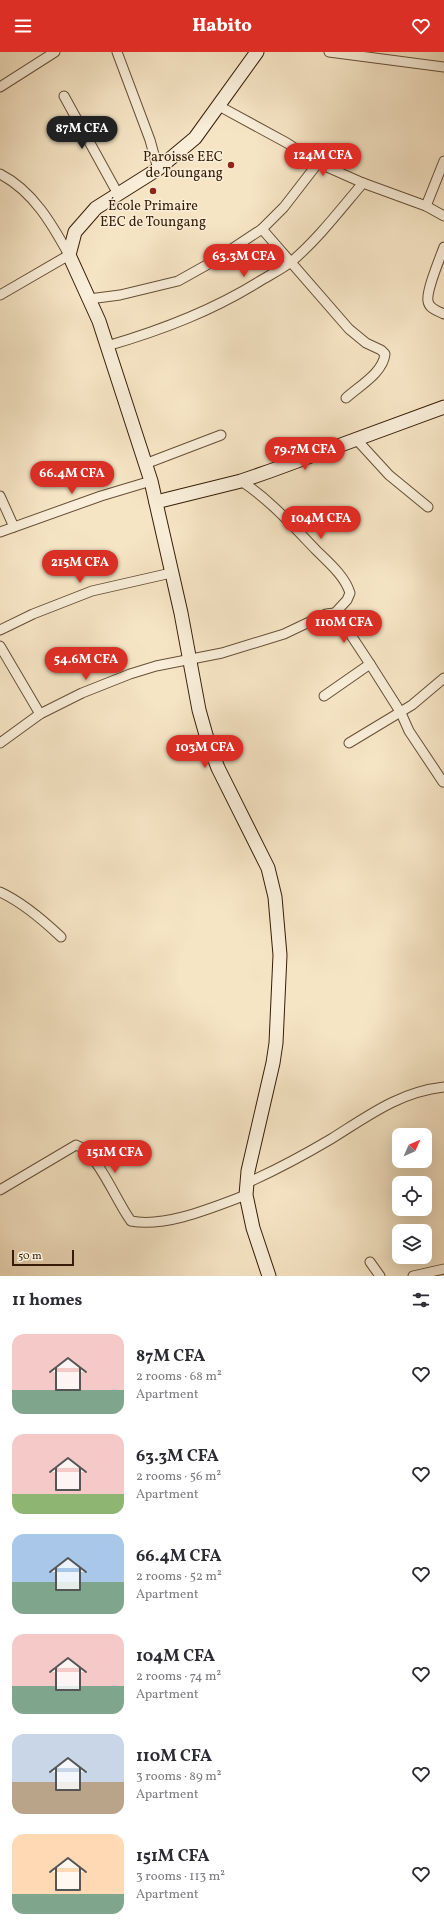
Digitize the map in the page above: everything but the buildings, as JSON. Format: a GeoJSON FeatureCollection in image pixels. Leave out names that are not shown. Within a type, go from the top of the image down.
{"type":"FeatureCollection","features":[{"type":"Feature","properties":{"kind":"street"},"geometry":{"type":"LineString","coordinates":[[0,87],[55,52]]}},
{"type":"Feature","properties":{"kind":"street"},"geometry":{"type":"LineString","coordinates":[[117,52],[150,140],[158,169]]}},
{"type":"Feature","properties":{"kind":"street"},"geometry":{"type":"LineString","coordinates":[[0,295],[69,255],[75,232],[96,208],[158,169],[195,138],[257,52]]}},
{"type":"Feature","properties":{"kind":"street"},"geometry":{"type":"LineString","coordinates":[[329,52],[444,67]]}},
{"type":"Feature","properties":{"kind":"street"},"geometry":{"type":"LineString","coordinates":[[64,96],[118,194]]}},
{"type":"Feature","properties":{"kind":"street"},"geometry":{"type":"LineString","coordinates":[[219,106],[287,143],[318,163],[363,183],[426,206],[444,216]]}},
{"type":"Feature","properties":{"kind":"street"},"geometry":{"type":"LineString","coordinates":[[426,206],[444,161]]}},
{"type":"Feature","properties":{"kind":"street"},"geometry":{"type":"LineString","coordinates":[[89,299],[120,295],[178,281],[212,262],[262,229],[284,207],[318,163]]}},
{"type":"Feature","properties":{"kind":"street"},"geometry":{"type":"LineString","coordinates":[[0,174],[7,177],[29,196],[50,220],[69,255],[89,299],[107,346],[151,481],[172,573],[199,710],[208,742],[218,768],[268,868],[276,897],[280,933],[280,983],[276,1042],[273,1063],[248,1171],[247,1189],[253,1228],[269,1276]]}},
{"type":"Feature","properties":{"kind":"street"},"geometry":{"type":"LineString","coordinates":[[107,346],[158,331],[221,304],[290,262],[326,227],[363,183]]}},
{"type":"Feature","properties":{"kind":"street"},"geometry":{"type":"LineString","coordinates":[[262,229],[349,329],[366,343],[381,350],[385,354],[384,362],[377,371],[346,398]]}},
{"type":"Feature","properties":{"kind":"street"},"geometry":{"type":"LineString","coordinates":[[444,247],[428,293],[428,302],[432,309],[444,314]]}},
{"type":"Feature","properties":{"kind":"street"},"geometry":{"type":"LineString","coordinates":[[156,502],[241,480],[444,407]]}},
{"type":"Feature","properties":{"kind":"street"},"geometry":{"type":"LineString","coordinates":[[145,464],[221,435]]}},
{"type":"Feature","properties":{"kind":"street"},"geometry":{"type":"LineString","coordinates":[[356,439],[389,475],[428,507]]}},
{"type":"Feature","properties":{"kind":"street"},"geometry":{"type":"LineString","coordinates":[[0,743],[40,714],[82,694],[130,674],[156,666],[222,653],[284,634],[326,614],[335,613],[347,600],[350,593],[348,587],[335,569],[282,513],[241,480]]}},
{"type":"Feature","properties":{"kind":"street"},"geometry":{"type":"LineString","coordinates":[[0,532],[151,481]]}},
{"type":"Feature","properties":{"kind":"street"},"geometry":{"type":"LineString","coordinates":[[0,496],[14,527]]}},
{"type":"Feature","properties":{"kind":"street"},"geometry":{"type":"LineString","coordinates":[[0,630],[33,614],[92,591],[172,573]]}},
{"type":"Feature","properties":{"kind":"street"},"geometry":{"type":"LineString","coordinates":[[335,613],[370,664],[401,713],[409,731],[443,782]]}},
{"type":"Feature","properties":{"kind":"street"},"geometry":{"type":"LineString","coordinates":[[0,646],[40,714]]}},
{"type":"Feature","properties":{"kind":"street"},"geometry":{"type":"LineString","coordinates":[[324,696],[370,664]]}},
{"type":"Feature","properties":{"kind":"street"},"geometry":{"type":"LineString","coordinates":[[349,743],[401,713],[427,694],[444,678]]}},
{"type":"Feature","properties":{"kind":"street"},"geometry":{"type":"LineString","coordinates":[[0,892],[12,897],[47,924],[61,937]]}},
{"type":"Feature","properties":{"kind":"street"},"geometry":{"type":"LineString","coordinates":[[0,1190],[76,1145],[83,1147],[92,1157],[131,1221],[142,1224],[190,1215],[247,1189],[402,1096],[428,1089],[444,1087]]}},
{"type":"Feature","properties":{"kind":"street"},"geometry":{"type":"LineString","coordinates":[[370,1262],[380,1276]]}},
{"type":"Feature","properties":{"kind":"street"},"geometry":{"type":"LineString","coordinates":[[413,1276],[444,1269]]}},
{"type":"Feature","properties":{"kind":"place","name":"Paroisse EEC de Toungang"},"geometry":{"type":"Point","coordinates":[231,165]}},
{"type":"Feature","properties":{"kind":"place","name":"École Primaire EEC de Toungang"},"geometry":{"type":"Point","coordinates":[153,191]}}]}
